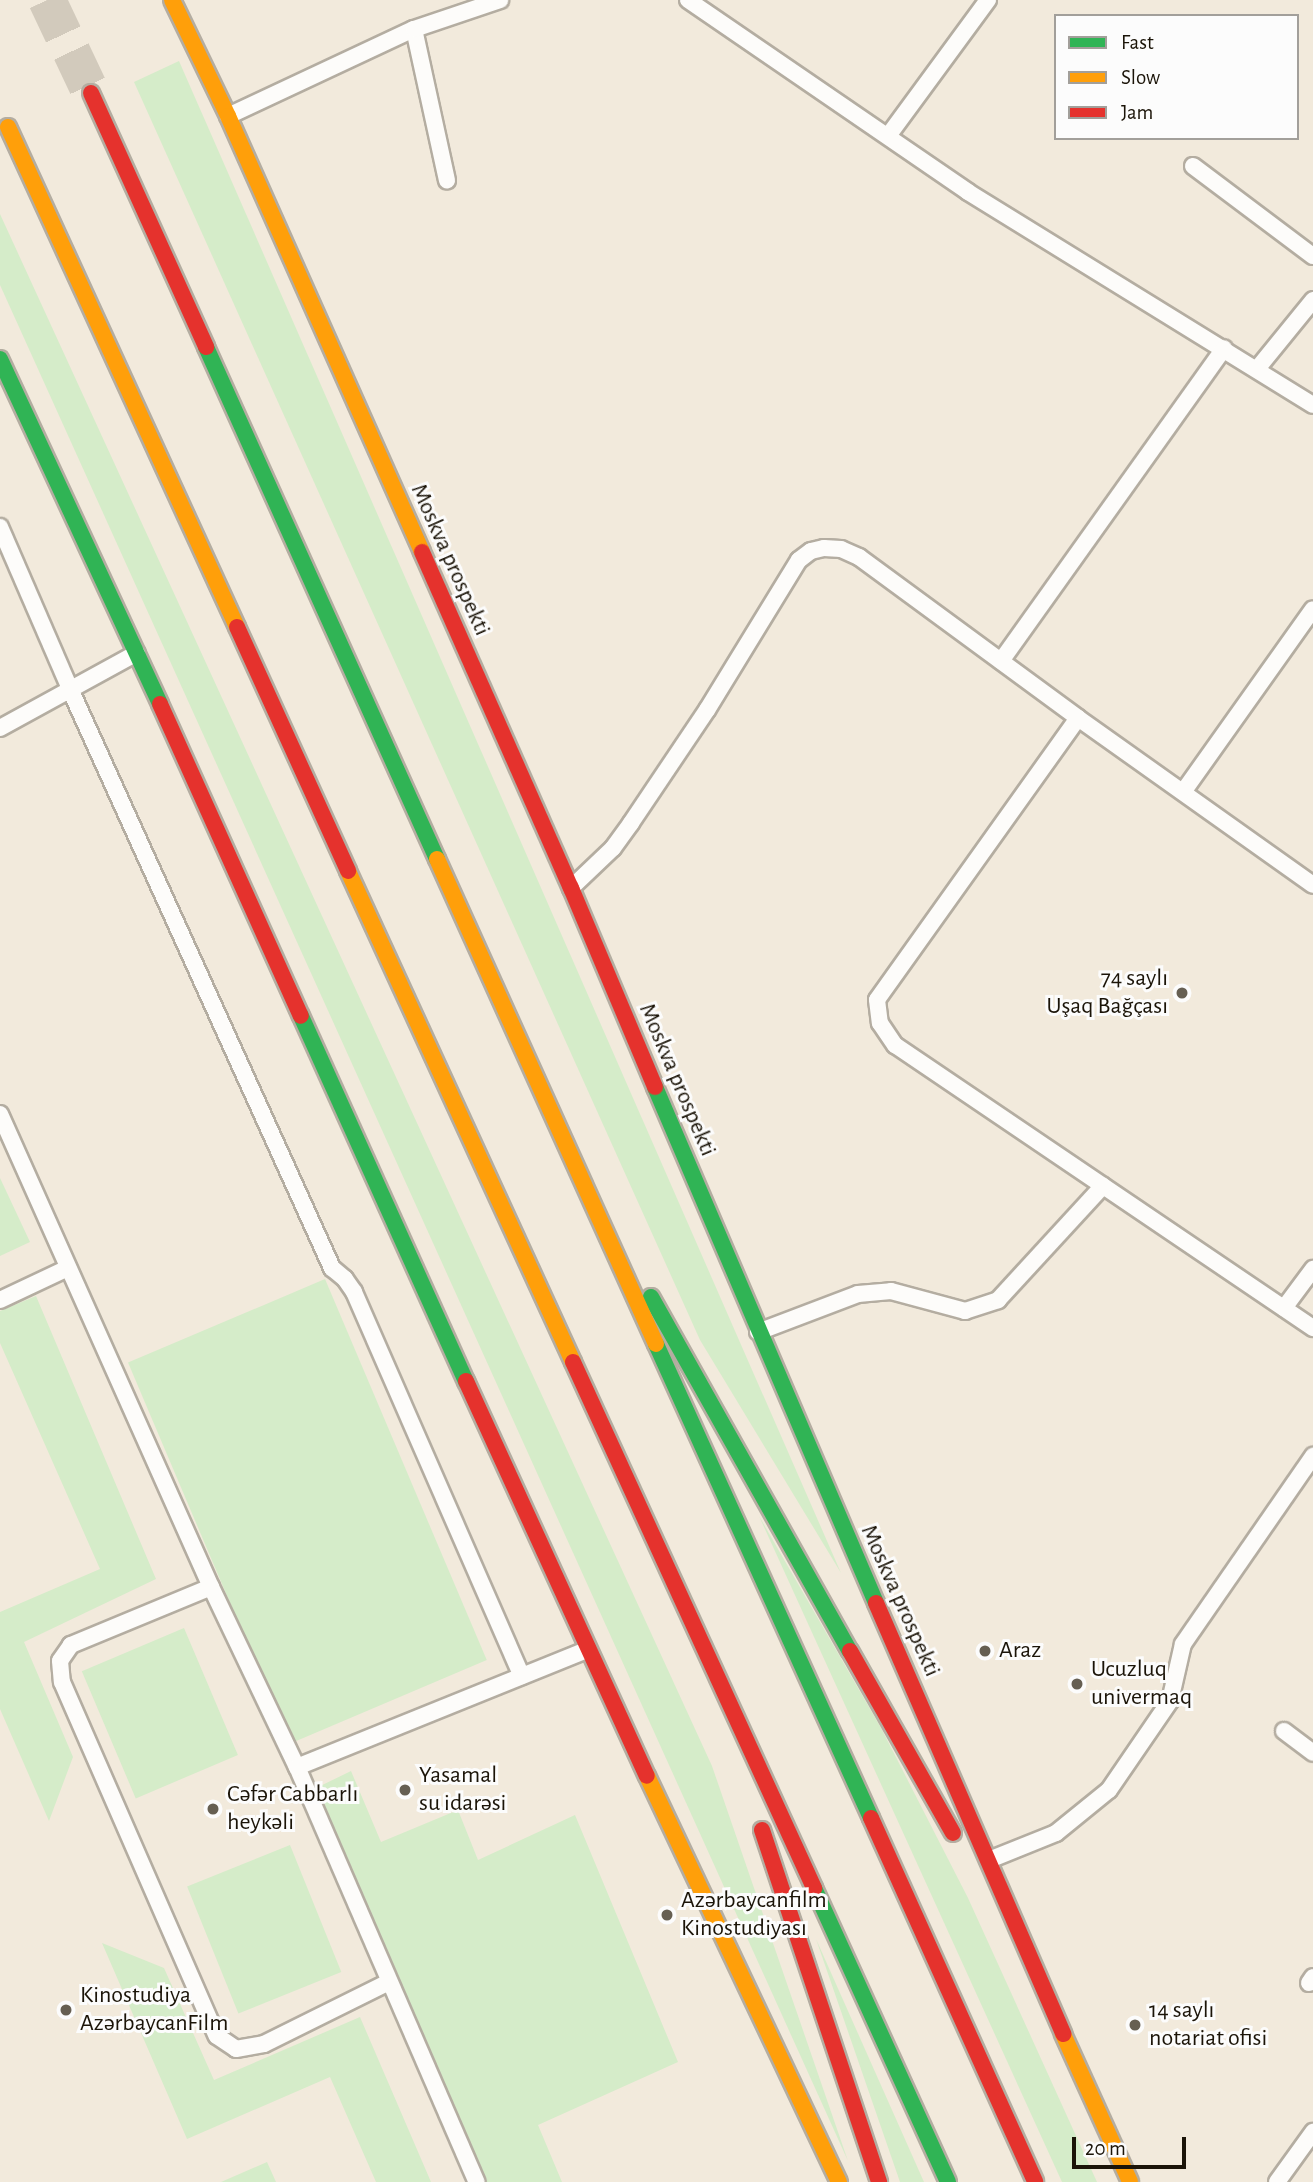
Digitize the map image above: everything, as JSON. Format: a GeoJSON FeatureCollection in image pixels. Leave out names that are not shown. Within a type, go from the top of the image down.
{"type":"FeatureCollection","features":[{"type":"Feature","properties":{"kind":"main road"},"geometry":{"type":"LineString","coordinates":[[153,0],[199,59]]}},
{"type":"Feature","properties":{"kind":"main road","name":"Moskva prospekti"},"geometry":{"type":"LineString","coordinates":[[172,0],[228,116],[571,888],[758,1332],[1047,1999],[1130,2182]]}},
{"type":"Feature","properties":{"kind":"main road"},"geometry":{"type":"LineString","coordinates":[[91,93],[1035,2182]]}},
{"type":"Feature","properties":{"kind":"main road"},"geometry":{"type":"LineString","coordinates":[[8,127],[948,2182]]}},
{"type":"Feature","properties":{"kind":"main road"},"geometry":{"type":"LineString","coordinates":[[0,359],[137,653],[587,1650],[839,2182]]}},
{"type":"Feature","properties":{"kind":"main road"},"geometry":{"type":"LineString","coordinates":[[568,1150],[958,1842]]}},
{"type":"Feature","properties":{"kind":"main road"},"geometry":{"type":"LineString","coordinates":[[704,1652],[747,1785]]}},
{"type":"Feature","properties":{"kind":"main road"},"geometry":{"type":"LineString","coordinates":[[756,1811],[879,2182]]}},
{"type":"Feature","properties":{"kind":"main road"},"geometry":{"type":"LineString","coordinates":[[971,1866],[1047,1999]]}},
{"type":"Feature","properties":{"kind":"lane"},"geometry":{"type":"LineString","coordinates":[[228,116],[414,29],[500,0]]}},
{"type":"Feature","properties":{"kind":"lane"},"geometry":{"type":"LineString","coordinates":[[688,0],[968,192],[1313,405]]}},
{"type":"Feature","properties":{"kind":"lane"},"geometry":{"type":"LineString","coordinates":[[888,136],[988,0]]}},
{"type":"Feature","properties":{"kind":"lane"},"geometry":{"type":"LineString","coordinates":[[414,29],[447,180]]}},
{"type":"Feature","properties":{"kind":"lane"},"geometry":{"type":"LineString","coordinates":[[1193,166],[1313,256]]}},
{"type":"Feature","properties":{"kind":"lane"},"geometry":{"type":"LineString","coordinates":[[1257,369],[1313,300]]}},
{"type":"Feature","properties":{"kind":"lane"},"geometry":{"type":"LineString","coordinates":[[1001,661],[1224,348]]}},
{"type":"Feature","properties":{"kind":"lane"},"geometry":{"type":"LineString","coordinates":[[0,527],[70,689],[332,1268],[345,1279],[354,1292],[522,1676]]}},
{"type":"Feature","properties":{"kind":"lane"},"geometry":{"type":"LineString","coordinates":[[571,888],[613,848],[631,823],[707,710],[799,560],[811,551],[824,548],[841,549],[859,557],[1078,718],[1313,885]]}},
{"type":"Feature","properties":{"kind":"lane"},"geometry":{"type":"LineString","coordinates":[[1184,792],[1313,609]]}},
{"type":"Feature","properties":{"kind":"lane"},"geometry":{"type":"LineString","coordinates":[[0,728],[137,653]]}},
{"type":"Feature","properties":{"kind":"lane"},"geometry":{"type":"LineString","coordinates":[[1078,718],[877,1000],[880,1023],[895,1045],[1313,1328]]}},
{"type":"Feature","properties":{"kind":"lane"},"geometry":{"type":"LineString","coordinates":[[0,1114],[211,1587],[297,1767],[477,2182]]}},
{"type":"Feature","properties":{"kind":"lane"},"geometry":{"type":"LineString","coordinates":[[758,1332],[858,1294],[891,1291],[965,1311],[998,1300],[1103,1186]]}},
{"type":"Feature","properties":{"kind":"lane"},"geometry":{"type":"LineString","coordinates":[[0,1300],[68,1268]]}},
{"type":"Feature","properties":{"kind":"lane"},"geometry":{"type":"LineString","coordinates":[[1284,1308],[1313,1269]]}},
{"type":"Feature","properties":{"kind":"lane"},"geometry":{"type":"LineString","coordinates":[[989,1860],[1056,1833],[1109,1790],[1170,1701],[1184,1644],[1313,1456]]}},
{"type":"Feature","properties":{"kind":"lane"},"geometry":{"type":"LineString","coordinates":[[211,1587],[71,1645],[60,1661],[62,1682],[217,2036],[236,2049],[264,2044],[389,1982]]}},
{"type":"Feature","properties":{"kind":"lane"},"geometry":{"type":"LineString","coordinates":[[297,1767],[587,1650]]}},
{"type":"Feature","properties":{"kind":"lane"},"geometry":{"type":"LineString","coordinates":[[1284,1731],[1313,1753]]}},
{"type":"Feature","properties":{"kind":"lane"},"geometry":{"type":"LineString","coordinates":[[1277,2182],[1313,2132]]}},
{"type":"Feature","properties":{"kind":"green space"},"geometry":{"type":"Polygon","coordinates":[[[179,61],[841,1573],[700,1340],[134,82],[179,61]]]}},
{"type":"Feature","properties":{"kind":"green space"},"geometry":{"type":"Polygon","coordinates":[[[0,214],[712,1766],[848,2161],[0,285],[0,214]]]}},
{"type":"Feature","properties":{"kind":"green space"},"geometry":{"type":"Polygon","coordinates":[[[0,1178],[30,1242],[0,1256],[0,1178]]]}},
{"type":"Feature","properties":{"kind":"green space"},"geometry":{"type":"Polygon","coordinates":[[[325,1279],[487,1660],[290,1744],[128,1363],[325,1279]]]}},
{"type":"Feature","properties":{"kind":"green space"},"geometry":{"type":"Polygon","coordinates":[[[36,1296],[156,1579],[24,1642],[73,1757],[49,1821],[0,1709],[0,1612],[100,1569],[0,1343],[0,1311],[36,1296]]]}},
{"type":"Feature","properties":{"kind":"green space"},"geometry":{"type":"Polygon","coordinates":[[[759,1516],[881,1728],[968,1898],[1097,2182],[1062,2182],[759,1516]]]}},
{"type":"Feature","properties":{"kind":"green space"},"geometry":{"type":"Polygon","coordinates":[[[184,1628],[238,1755],[136,1798],[82,1671],[184,1628]]]}},
{"type":"Feature","properties":{"kind":"green space"},"geometry":{"type":"Polygon","coordinates":[[[351,1771],[381,1842],[458,1810],[478,1860],[575,1815],[678,2062],[538,2125],[562,2182],[482,2182],[310,1791],[351,1771]]]}},
{"type":"Feature","properties":{"kind":"green space"},"geometry":{"type":"Polygon","coordinates":[[[290,1845],[341,1972],[238,2014],[187,1887],[290,1845]]]}},
{"type":"Feature","properties":{"kind":"green space"},"geometry":{"type":"Polygon","coordinates":[[[816,1939],[924,2182],[900,2182],[816,1939]]]}},
{"type":"Feature","properties":{"kind":"green space"},"geometry":{"type":"Polygon","coordinates":[[[102,1943],[164,1968],[214,2080],[360,2017],[431,2182],[376,2182],[330,2077],[187,2139],[102,1943]]]}},
{"type":"Feature","properties":{"kind":"green space"},"geometry":{"type":"Polygon","coordinates":[[[267,2162],[276,2182],[221,2182],[267,2162]]]}},
{"type":"Feature","properties":{"kind":"tunnel"},"geometry":{"type":"LineString","coordinates":[[47,0],[91,93]]}},
{"type":"Feature","properties":{"kind":"traffic: fast"},"geometry":{"type":"LineString","coordinates":[[206,347],[437,859]]}},
{"type":"Feature","properties":{"kind":"traffic: fast"},"geometry":{"type":"LineString","coordinates":[[0,359],[160,704]]}},
{"type":"Feature","properties":{"kind":"traffic: fast"},"geometry":{"type":"LineString","coordinates":[[301,1016],[466,1381]]}},
{"type":"Feature","properties":{"kind":"traffic: fast"},"geometry":{"type":"LineString","coordinates":[[655,1087],[876,1603]]}},
{"type":"Feature","properties":{"kind":"traffic: fast"},"geometry":{"type":"LineString","coordinates":[[651,1297],[850,1651]]}},
{"type":"Feature","properties":{"kind":"traffic: fast"},"geometry":{"type":"LineString","coordinates":[[656,1344],[871,1818]]}},
{"type":"Feature","properties":{"kind":"traffic: fast"},"geometry":{"type":"LineString","coordinates":[[814,1888],[948,2182]]}},
{"type":"Feature","properties":{"kind":"traffic: slow"},"geometry":{"type":"LineString","coordinates":[[172,0],[228,116],[422,552]]}},
{"type":"Feature","properties":{"kind":"traffic: slow"},"geometry":{"type":"LineString","coordinates":[[8,127],[237,627]]}},
{"type":"Feature","properties":{"kind":"traffic: slow"},"geometry":{"type":"LineString","coordinates":[[437,859],[656,1344]]}},
{"type":"Feature","properties":{"kind":"traffic: slow"},"geometry":{"type":"LineString","coordinates":[[348,871],[573,1362]]}},
{"type":"Feature","properties":{"kind":"traffic: slow"},"geometry":{"type":"LineString","coordinates":[[647,1776],[839,2182]]}},
{"type":"Feature","properties":{"kind":"traffic: slow"},"geometry":{"type":"LineString","coordinates":[[1063,2034],[1130,2182]]}},
{"type":"Feature","properties":{"kind":"traffic: jam"},"geometry":{"type":"LineString","coordinates":[[91,93],[206,347]]}},
{"type":"Feature","properties":{"kind":"traffic: jam"},"geometry":{"type":"LineString","coordinates":[[422,552],[571,888],[655,1087]]}},
{"type":"Feature","properties":{"kind":"traffic: jam"},"geometry":{"type":"LineString","coordinates":[[237,627],[348,871]]}},
{"type":"Feature","properties":{"kind":"traffic: jam"},"geometry":{"type":"LineString","coordinates":[[160,704],[301,1016]]}},
{"type":"Feature","properties":{"kind":"traffic: jam"},"geometry":{"type":"LineString","coordinates":[[573,1362],[814,1888]]}},
{"type":"Feature","properties":{"kind":"traffic: jam"},"geometry":{"type":"LineString","coordinates":[[466,1381],[647,1776]]}},
{"type":"Feature","properties":{"kind":"traffic: jam"},"geometry":{"type":"LineString","coordinates":[[876,1603],[1063,2034]]}},
{"type":"Feature","properties":{"kind":"traffic: jam"},"geometry":{"type":"LineString","coordinates":[[850,1651],[953,1833]]}},
{"type":"Feature","properties":{"kind":"traffic: jam"},"geometry":{"type":"LineString","coordinates":[[871,1818],[1035,2182]]}},
{"type":"Feature","properties":{"kind":"traffic: jam"},"geometry":{"type":"LineString","coordinates":[[762,1830],[879,2182]]}},
{"type":"Feature","properties":{"kind":"place","name":"74 saylı Uşaq Bağçası"},"geometry":{"type":"Point","coordinates":[1182,993]}},
{"type":"Feature","properties":{"kind":"place","name":"Araz"},"geometry":{"type":"Point","coordinates":[985,1651]}},
{"type":"Feature","properties":{"kind":"place","name":"Ucuzluq univermaq"},"geometry":{"type":"Point","coordinates":[1077,1684]}},
{"type":"Feature","properties":{"kind":"place","name":"Yasamal su idarəsi"},"geometry":{"type":"Point","coordinates":[405,1790]}},
{"type":"Feature","properties":{"kind":"place","name":"Cəfər Cabbarlı heykəli"},"geometry":{"type":"Point","coordinates":[213,1809]}},
{"type":"Feature","properties":{"kind":"place","name":"Azərbaycanfilm Kinostudiyası"},"geometry":{"type":"Point","coordinates":[667,1915]}},
{"type":"Feature","properties":{"kind":"place","name":"Kinostudiya AzərbaycanFilm"},"geometry":{"type":"Point","coordinates":[66,2010]}},
{"type":"Feature","properties":{"kind":"place","name":"14 saylı notariat ofisi"},"geometry":{"type":"Point","coordinates":[1135,2025]}}]}
